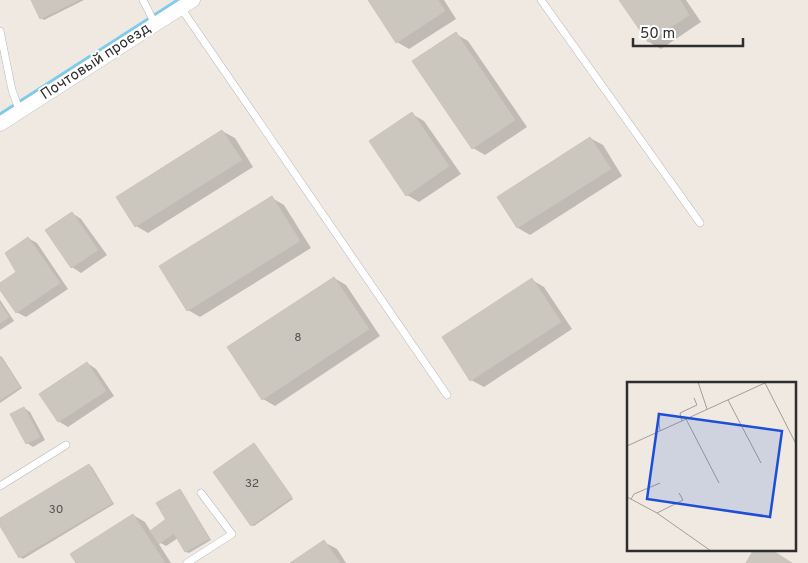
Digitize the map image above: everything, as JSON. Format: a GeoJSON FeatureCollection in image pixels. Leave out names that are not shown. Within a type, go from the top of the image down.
{"type":"FeatureCollection","features":[{"type":"Feature","properties":{"kind":"street","name":"Почтовый проезд"},"geometry":{"type":"LineString","coordinates":[[0,124],[193,0]]}},
{"type":"Feature","properties":{"kind":"lane"},"geometry":{"type":"LineString","coordinates":[[143,0],[155,24]]}},
{"type":"Feature","properties":{"kind":"lane"},"geometry":{"type":"LineString","coordinates":[[541,0],[700,223]]}},
{"type":"Feature","properties":{"kind":"lane"},"geometry":{"type":"LineString","coordinates":[[181,8],[447,395]]}},
{"type":"Feature","properties":{"kind":"lane"},"geometry":{"type":"LineString","coordinates":[[0,31],[12,90],[20,112]]}},
{"type":"Feature","properties":{"kind":"lane"},"geometry":{"type":"LineString","coordinates":[[0,486],[66,445]]}},
{"type":"Feature","properties":{"kind":"lane"},"geometry":{"type":"LineString","coordinates":[[187,563],[232,534],[201,493]]}},
{"type":"Feature","properties":{"kind":"building"},"geometry":{"type":"Polygon","coordinates":[[[31,0],[79,0],[40,19],[31,0]]]}},
{"type":"Feature","properties":{"kind":"building"},"geometry":{"type":"Polygon","coordinates":[[[368,0],[438,0],[445,11],[396,43],[368,0]]]}},
{"type":"Feature","properties":{"kind":"building"},"geometry":{"type":"Polygon","coordinates":[[[619,0],[680,0],[689,15],[648,42],[619,0]]]}},
{"type":"Feature","properties":{"kind":"building"},"geometry":{"type":"Polygon","coordinates":[[[456,32],[515,120],[472,149],[412,61],[456,32]]]}},
{"type":"Feature","properties":{"kind":"building"},"geometry":{"type":"Polygon","coordinates":[[[412,112],[449,166],[406,196],[369,141],[412,112]]]}},
{"type":"Feature","properties":{"kind":"building"},"geometry":{"type":"Polygon","coordinates":[[[222,130],[242,160],[135,227],[116,197],[222,130]]]}},
{"type":"Feature","properties":{"kind":"building"},"geometry":{"type":"Polygon","coordinates":[[[590,137],[611,169],[517,228],[497,197],[590,137]]]}},
{"type":"Feature","properties":{"kind":"building"},"geometry":{"type":"Polygon","coordinates":[[[272,196],[300,241],[187,311],[159,266],[272,196]]]}},
{"type":"Feature","properties":{"kind":"building"},"geometry":{"type":"Polygon","coordinates":[[[72,212],[98,250],[71,268],[45,230],[72,212]]]}},
{"type":"Feature","properties":{"kind":"building"},"geometry":{"type":"Polygon","coordinates":[[[28,237],[60,283],[16,313],[0,290],[0,283],[16,272],[5,253],[28,237]]]}},
{"type":"Feature","properties":{"kind":"building"},"geometry":{"type":"Polygon","coordinates":[[[334,277],[369,329],[262,400],[227,347],[334,277]]]}},
{"type":"Feature","properties":{"kind":"building"},"geometry":{"type":"Polygon","coordinates":[[[532,278],[561,322],[470,381],[442,337],[532,278]]]}},
{"type":"Feature","properties":{"kind":"building"},"geometry":{"type":"Polygon","coordinates":[[[0,304],[9,317],[0,323],[0,304]]]}},
{"type":"Feature","properties":{"kind":"building"},"geometry":{"type":"Polygon","coordinates":[[[0,356],[20,387],[0,400],[0,356]]]}},
{"type":"Feature","properties":{"kind":"building"},"geometry":{"type":"Polygon","coordinates":[[[87,362],[106,391],[58,422],[39,394],[87,362]]]}},
{"type":"Feature","properties":{"kind":"building"},"geometry":{"type":"Polygon","coordinates":[[[24,407],[40,437],[26,444],[10,414],[24,407]]]}},
{"type":"Feature","properties":{"kind":"building"},"geometry":{"type":"Polygon","coordinates":[[[254,443],[292,497],[251,526],[213,472],[254,443]]]}},
{"type":"Feature","properties":{"kind":"building"},"geometry":{"type":"Polygon","coordinates":[[[89,464],[112,503],[19,558],[0,526],[0,518],[89,464]]]}},
{"type":"Feature","properties":{"kind":"building"},"geometry":{"type":"Polygon","coordinates":[[[180,489],[209,539],[185,552],[156,503],[180,489]]]}},
{"type":"Feature","properties":{"kind":"building"},"geometry":{"type":"Polygon","coordinates":[[[133,514],[165,563],[76,563],[70,554],[133,514]]]}},
{"type":"Feature","properties":{"kind":"building"},"geometry":{"type":"Polygon","coordinates":[[[166,519],[174,533],[159,544],[150,531],[166,519]]]}},
{"type":"Feature","properties":{"kind":"building"},"geometry":{"type":"Polygon","coordinates":[[[324,540],[340,563],[290,563],[324,540]]]}},
{"type":"Feature","properties":{"kind":"building"},"geometry":{"type":"Polygon","coordinates":[[[753,550],[772,550],[792,563],[746,563],[753,550]]]}},
{"type":"Feature","properties":{"kind":"waterway"},"geometry":{"type":"LineString","coordinates":[[0,115],[179,0]]}}]}
